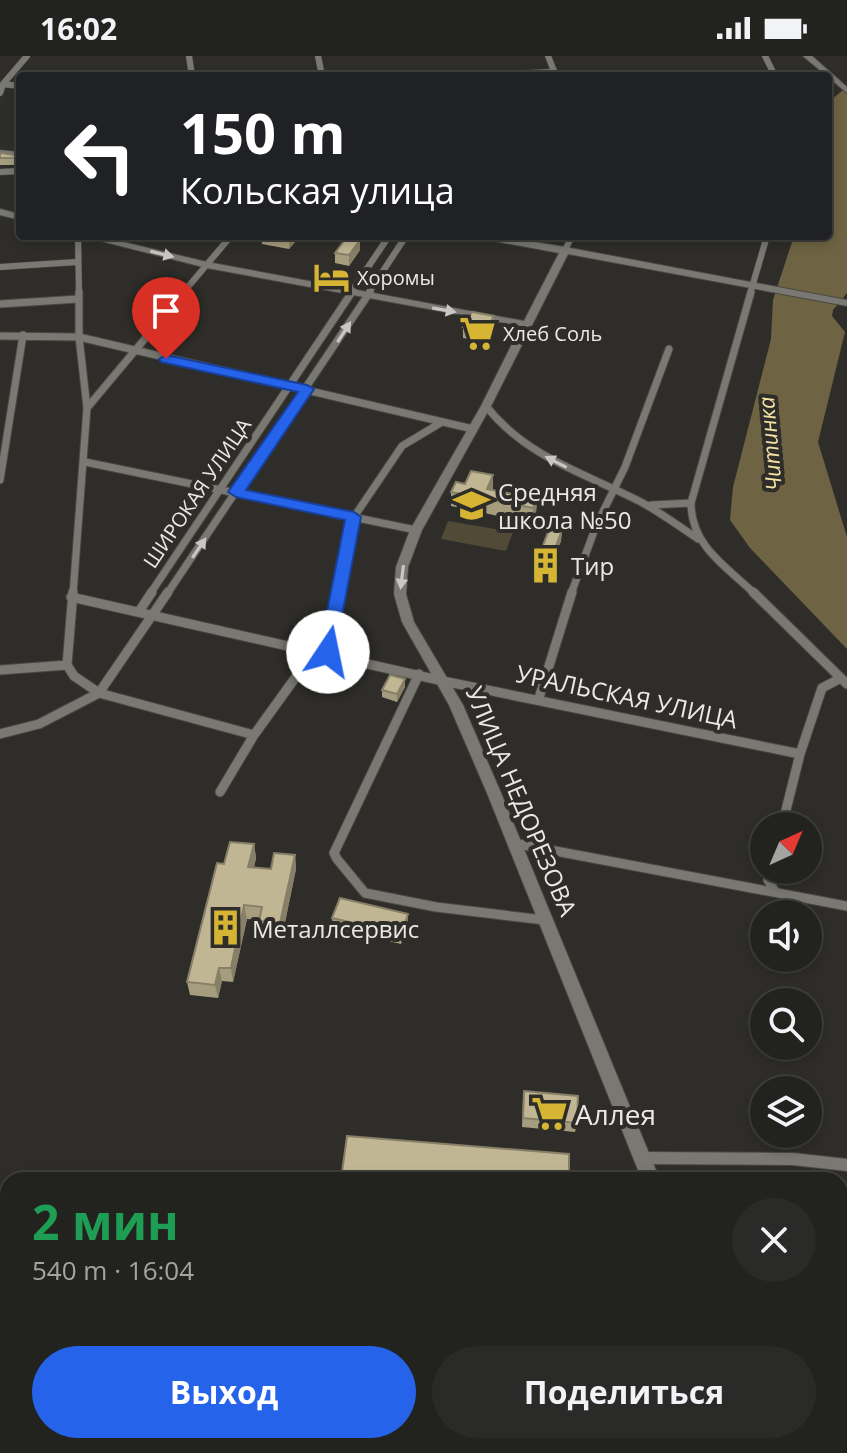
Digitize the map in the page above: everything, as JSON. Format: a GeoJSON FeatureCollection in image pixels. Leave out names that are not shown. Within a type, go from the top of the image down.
{"type":"FeatureCollection","features":[{"type":"Feature","properties":{"kind":"main road"},"geometry":{"type":"LineString","coordinates":[[807,56],[847,82]]}},
{"type":"Feature","properties":{"kind":"main road"},"geometry":{"type":"LineString","coordinates":[[819,56],[829,72]]}},
{"type":"Feature","properties":{"kind":"main road"},"geometry":{"type":"LineString","coordinates":[[832,75],[847,91]]}},
{"type":"Feature","properties":{"kind":"main road"},"geometry":{"type":"LineString","coordinates":[[103,240],[207,265],[526,324]]}},
{"type":"Feature","properties":{"kind":"main road"},"geometry":{"type":"LineString","coordinates":[[506,240],[846,302]]}},
{"type":"Feature","properties":{"kind":"main road","name":"УЛИЦА НЕДОРЕЗОВА"},"geometry":{"type":"LineString","coordinates":[[565,250],[486,406],[416,530],[402,567],[400,594],[408,622],[463,720],[648,1172]]}},
{"type":"Feature","properties":{"kind":"street"},"geometry":{"type":"LineString","coordinates":[[0,93],[3,84],[27,56]]}},
{"type":"Feature","properties":{"kind":"street"},"geometry":{"type":"LineString","coordinates":[[3,84],[16,86]]}},
{"type":"Feature","properties":{"kind":"street"},"geometry":{"type":"LineString","coordinates":[[78,240],[79,337],[87,408],[67,665],[74,676],[99,693],[254,735]]}},
{"type":"Feature","properties":{"kind":"street"},"geometry":{"type":"LineString","coordinates":[[87,408],[228,240]]}},
{"type":"Feature","properties":{"kind":"street","name":"ШИРОКАЯ УЛИЦА"},"geometry":{"type":"LineString","coordinates":[[140,610],[386,240]]}},
{"type":"Feature","properties":{"kind":"street","name":"ШИРОКАЯ УЛИЦА"},"geometry":{"type":"LineString","coordinates":[[99,693],[307,389],[403,240]]}},
{"type":"Feature","properties":{"kind":"street","name":"УЛИЦА НЕДОРЕЗОВА"},"geometry":{"type":"LineString","coordinates":[[565,250],[570,240]]}},
{"type":"Feature","properties":{"kind":"street"},"geometry":{"type":"LineString","coordinates":[[698,539],[691,522],[691,503],[758,287],[766,240]]}},
{"type":"Feature","properties":{"kind":"street"},"geometry":{"type":"LineString","coordinates":[[0,267],[77,262]]}},
{"type":"Feature","properties":{"kind":"street"},"geometry":{"type":"LineString","coordinates":[[0,304],[78,299]]}},
{"type":"Feature","properties":{"kind":"street"},"geometry":{"type":"LineString","coordinates":[[0,480],[23,335]]}},
{"type":"Feature","properties":{"kind":"street"},"geometry":{"type":"LineString","coordinates":[[0,336],[79,337],[473,429]]}},
{"type":"Feature","properties":{"kind":"street"},"geometry":{"type":"LineString","coordinates":[[539,698],[590,540],[651,404],[669,349]]}},
{"type":"Feature","properties":{"kind":"street"},"geometry":{"type":"LineString","coordinates":[[486,406],[495,420],[518,441],[640,502],[698,539],[844,681],[822,688],[800,754],[786,812]]}},
{"type":"Feature","properties":{"kind":"street"},"geometry":{"type":"LineString","coordinates":[[328,652],[354,517],[402,446],[442,422]]}},
{"type":"Feature","properties":{"kind":"street"},"geometry":{"type":"LineString","coordinates":[[85,462],[416,530]]}},
{"type":"Feature","properties":{"kind":"street"},"geometry":{"type":"LineString","coordinates":[[640,502],[660,507],[691,503]]}},
{"type":"Feature","properties":{"kind":"street","name":"УРАЛЬСКАЯ УЛИЦА"},"geometry":{"type":"LineString","coordinates":[[71,597],[155,612],[442,680],[800,754]]}},
{"type":"Feature","properties":{"kind":"street"},"geometry":{"type":"LineString","coordinates":[[220,792],[254,735],[316,649]]}},
{"type":"Feature","properties":{"kind":"street"},"geometry":{"type":"LineString","coordinates":[[0,670],[67,665]]}},
{"type":"Feature","properties":{"kind":"street"},"geometry":{"type":"LineString","coordinates":[[419,674],[334,853],[340,867],[356,879],[365,893],[436,907],[544,920]]}},
{"type":"Feature","properties":{"kind":"street"},"geometry":{"type":"LineString","coordinates":[[0,734],[15,732],[66,713],[99,693]]}},
{"type":"Feature","properties":{"kind":"street"},"geometry":{"type":"LineString","coordinates":[[513,843],[847,906]]}},
{"type":"Feature","properties":{"kind":"street"},"geometry":{"type":"LineString","coordinates":[[770,884],[774,890]]}},
{"type":"Feature","properties":{"kind":"street"},"geometry":{"type":"LineString","coordinates":[[643,1158],[793,1159],[847,1165]]}},
{"type":"Feature","properties":{"kind":"shaded area"},"geometry":{"type":"Polygon","coordinates":[[[448,521],[513,532],[506,551],[441,539],[448,521]]]}},
{"type":"Feature","properties":{"kind":"water","name":"Читинка"},"geometry":{"type":"Polygon","coordinates":[[[847,87],[847,293],[833,310],[832,316],[845,332],[818,442],[847,537],[847,649],[750,548],[730,520],[733,487],[771,339],[773,300],[793,240],[832,240],[832,99],[847,87]]]}},
{"type":"Feature","properties":{"kind":"building"},"geometry":{"type":"Polygon","coordinates":[[[0,154],[16,155],[16,158],[0,158],[0,154]]]}},
{"type":"Feature","properties":{"kind":"building"},"geometry":{"type":"Polygon","coordinates":[[[345,240],[360,240],[349,255],[335,253],[345,240]]]}},
{"type":"Feature","properties":{"kind":"building"},"geometry":{"type":"Polygon","coordinates":[[[472,312],[494,316],[485,331],[463,327],[472,312]]]}},
{"type":"Feature","properties":{"kind":"building"},"geometry":{"type":"Polygon","coordinates":[[[471,471],[493,475],[487,489],[537,499],[533,508],[451,492],[456,482],[465,484],[471,471]]]}},
{"type":"Feature","properties":{"kind":"building"},"geometry":{"type":"Polygon","coordinates":[[[550,527],[562,530],[545,574],[533,572],[550,527]]]}},
{"type":"Feature","properties":{"kind":"building"},"geometry":{"type":"Polygon","coordinates":[[[390,675],[405,679],[397,694],[382,690],[390,675]]]}},
{"type":"Feature","properties":{"kind":"building","name":"Металлсервис"},"geometry":{"type":"Polygon","coordinates":[[[230,842],[254,844],[248,867],[271,869],[274,853],[295,855],[280,923],[259,921],[262,907],[244,905],[231,968],[219,968],[215,985],[187,982],[217,863],[224,864],[230,842]]]}},
{"type":"Feature","properties":{"kind":"building"},"geometry":{"type":"Polygon","coordinates":[[[340,898],[408,914],[401,934],[332,918],[340,898]]]}},
{"type":"Feature","properties":{"kind":"building","name":"Аллея"},"geometry":{"type":"Polygon","coordinates":[[[524,1091],[578,1096],[577,1123],[523,1118],[524,1091]]]}},
{"type":"Feature","properties":{"kind":"building"},"geometry":{"type":"Polygon","coordinates":[[[347,1136],[569,1154],[569,1172],[342,1172],[347,1136]]]}},
{"type":"Feature","properties":{"kind":"place","name":"Хоромы"},"geometry":{"type":"Point","coordinates":[331,277]}},
{"type":"Feature","properties":{"kind":"place","name":"Хлеб Соль"},"geometry":{"type":"Point","coordinates":[477,333]}},
{"type":"Feature","properties":{"kind":"place","name":"Средняя школа №50"},"geometry":{"type":"Point","coordinates":[472,505]}},
{"type":"Feature","properties":{"kind":"place","name":"Тир"},"geometry":{"type":"Point","coordinates":[545,565]}},
{"type":"Feature","properties":{"kind":"place","name":"Металлсервис"},"geometry":{"type":"Point","coordinates":[226,928]}},
{"type":"Feature","properties":{"kind":"place","name":"Аллея"},"geometry":{"type":"Point","coordinates":[549,1114]}},
{"type":"Feature","properties":{"kind":"route"},"geometry":{"type":"LineString","coordinates":[[166,359],[307,389],[236,492],[354,517],[328,652]]}}]}
